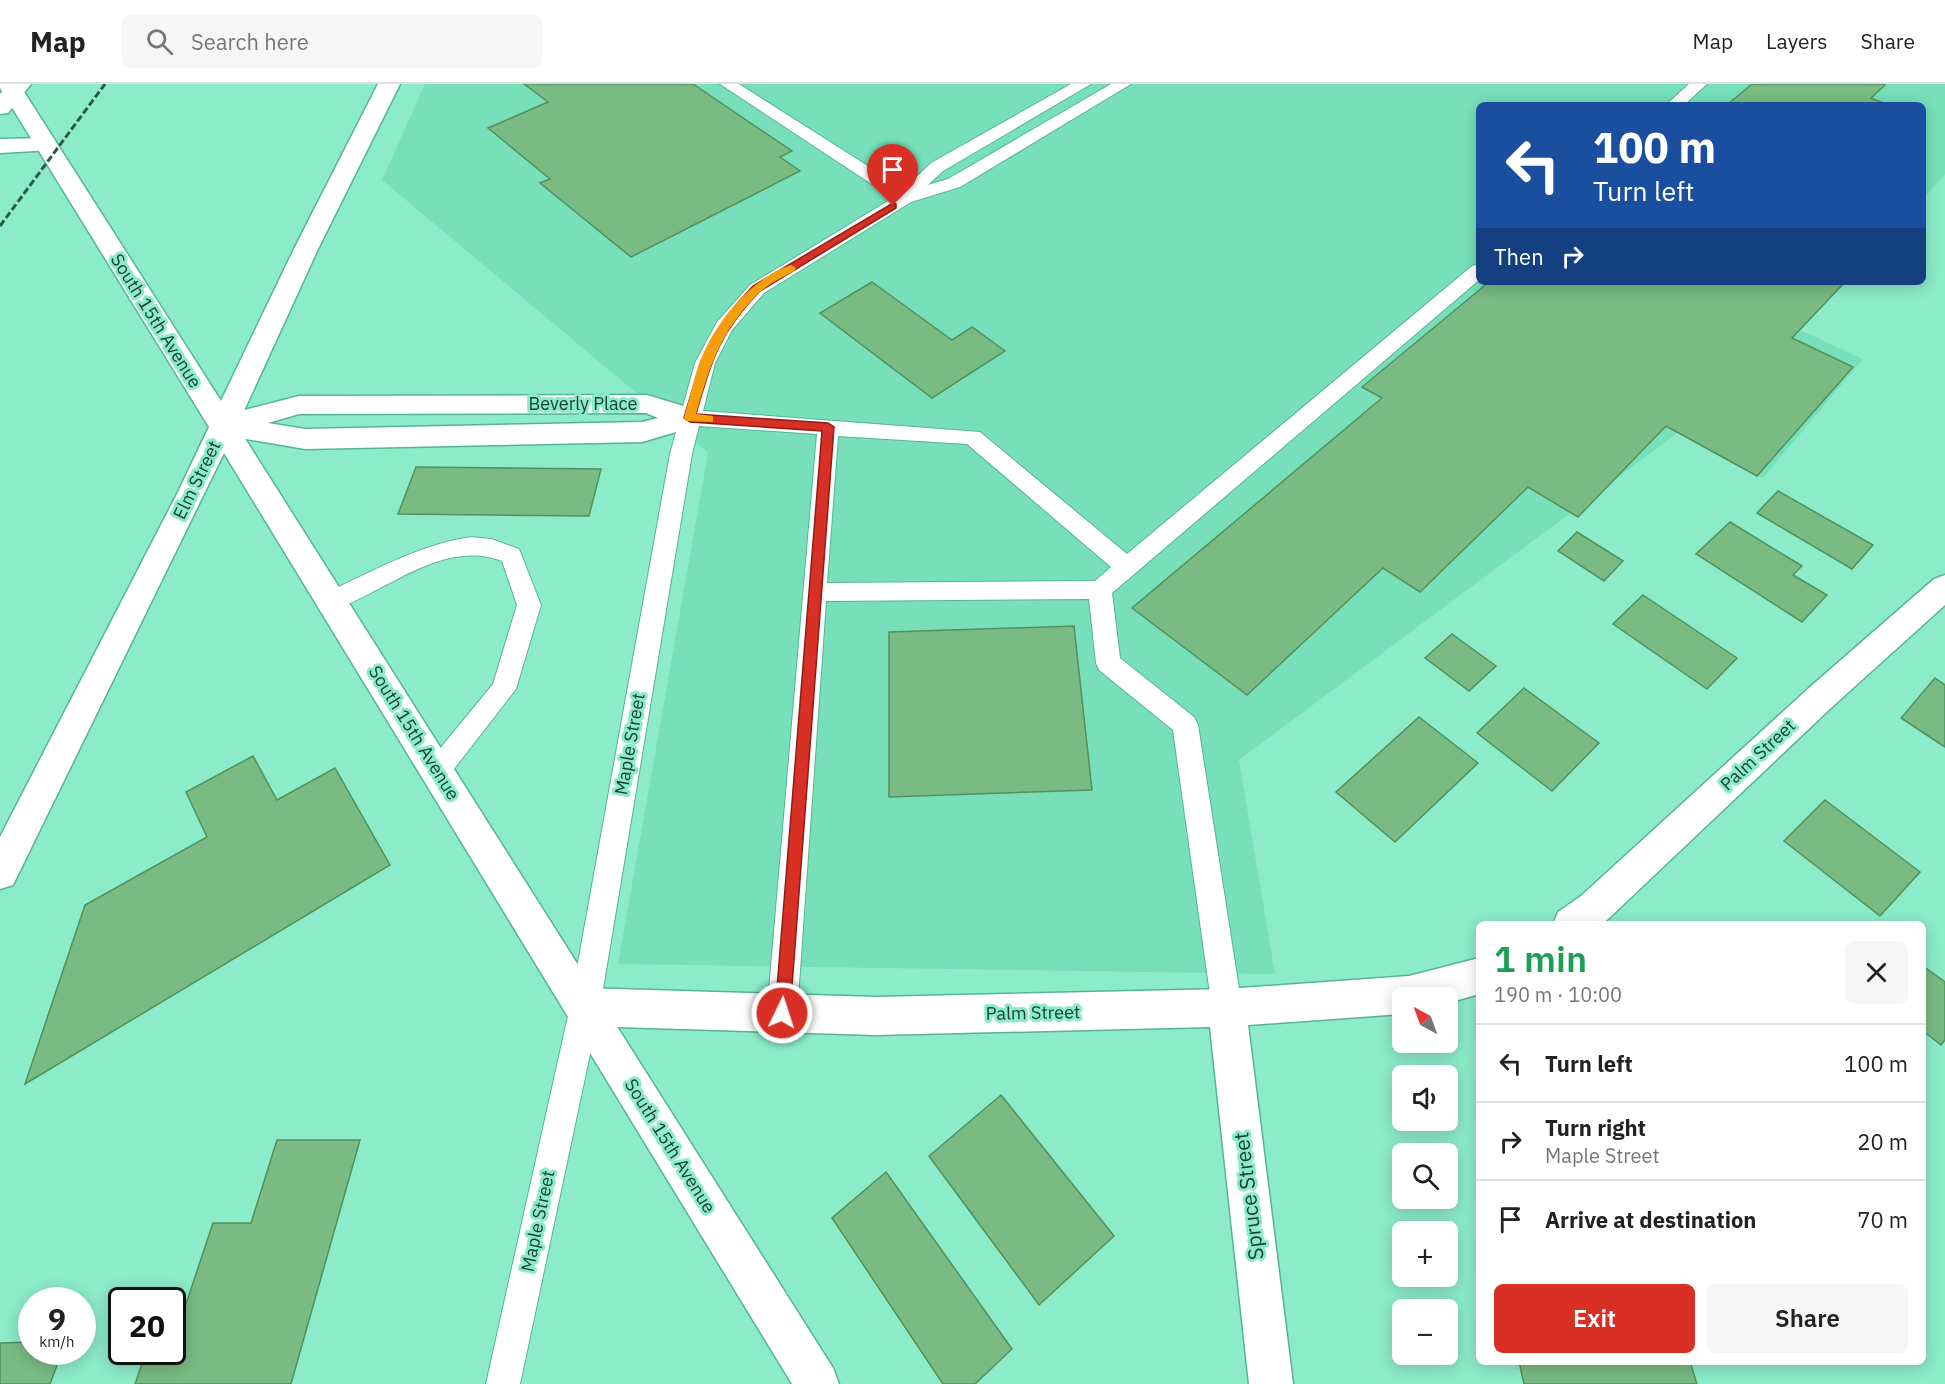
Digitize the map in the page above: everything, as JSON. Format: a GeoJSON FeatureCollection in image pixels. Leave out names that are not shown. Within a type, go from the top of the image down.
{"type":"FeatureCollection","features":[{"type":"Feature","properties":{"kind":"street","name":"Elm Street"},"geometry":{"type":"LineString","coordinates":[[0,873],[108,652],[192,492],[306,249],[389,84]]}},
{"type":"Feature","properties":{"kind":"street","name":"South 15th Avenue"},"geometry":{"type":"LineString","coordinates":[[10,92],[223,425],[817,1384]]}},
{"type":"Feature","properties":{"kind":"street"},"geometry":{"type":"LineString","coordinates":[[0,146],[45,145]]}},
{"type":"Feature","properties":{"kind":"street","name":"Beverly Place"},"geometry":{"type":"LineString","coordinates":[[223,425],[305,439],[642,432],[690,418]]}},
{"type":"Feature","properties":{"kind":"street","name":"Palm Street"},"geometry":{"type":"LineString","coordinates":[[1575,921],[1594,908],[1821,697],[1945,587]]}},
{"type":"Feature","properties":{"kind":"street","name":"Palm Street"},"geometry":{"type":"LineString","coordinates":[[585,1007],[876,1016],[1227,1008],[1409,995],[1476,977]]}},
{"type":"Feature","properties":{"kind":"street","name":"Spruce Street"},"geometry":{"type":"LineString","coordinates":[[1227,1008],[1271,1384]]}},
{"type":"Feature","properties":{"kind":"lane"},"geometry":{"type":"LineString","coordinates":[[728,84],[904,198],[954,183],[1123,84]]}},
{"type":"Feature","properties":{"kind":"lane"},"geometry":{"type":"LineString","coordinates":[[904,198],[937,168],[1083,84]]}},
{"type":"Feature","properties":{"kind":"lane"},"geometry":{"type":"LineString","coordinates":[[1678,102],[1699,84]]}},
{"type":"Feature","properties":{"kind":"lane","name":"Maple Street"},"geometry":{"type":"LineString","coordinates":[[502,1384],[585,1007],[676,477],[705,363],[723,327],[757,289],[904,198]]}},
{"type":"Feature","properties":{"kind":"lane"},"geometry":{"type":"LineString","coordinates":[[815,592],[1100,590],[1476,273]]}},
{"type":"Feature","properties":{"kind":"lane"},"geometry":{"type":"LineString","coordinates":[[690,418],[972,437],[1127,567]]}},
{"type":"Feature","properties":{"kind":"lane"},"geometry":{"type":"LineString","coordinates":[[782,1013],[828,427]]}},
{"type":"Feature","properties":{"kind":"lane"},"geometry":{"type":"LineString","coordinates":[[332,601],[438,552],[472,546],[495,548],[511,555],[529,605],[504,689],[438,770]]}},
{"type":"Feature","properties":{"kind":"lane"},"geometry":{"type":"LineString","coordinates":[[1100,590],[1108,663],[1185,725],[1227,1008]]}},
{"type":"Feature","properties":{"kind":"shaded area"},"geometry":{"type":"Polygon","coordinates":[[[425,84],[1945,84],[1945,175],[1926,195],[1926,102],[1476,102],[1476,285],[1839,285],[1798,329],[1863,359],[1763,478],[1679,432],[1239,760],[1275,974],[618,964],[708,453],[382,180],[425,84]]]}},
{"type":"Feature","properties":{"kind":"building"},"geometry":{"type":"Polygon","coordinates":[[[524,84],[693,84],[792,151],[780,157],[800,171],[631,257],[540,183],[550,179],[488,128],[548,102],[524,84]]]}},
{"type":"Feature","properties":{"kind":"building"},"geometry":{"type":"Polygon","coordinates":[[[1752,84],[1885,85],[1871,98],[1881,102],[1731,102],[1752,84]]]}},
{"type":"Feature","properties":{"kind":"building"},"geometry":{"type":"Polygon","coordinates":[[[872,282],[952,340],[972,327],[1005,351],[932,398],[820,313],[872,282]]]}},
{"type":"Feature","properties":{"kind":"building"},"geometry":{"type":"Polygon","coordinates":[[[1485,285],[1842,285],[1792,338],[1853,367],[1757,476],[1666,426],[1578,517],[1528,487],[1420,592],[1383,568],[1247,695],[1132,608],[1382,398],[1362,387],[1485,285]]]}},
{"type":"Feature","properties":{"kind":"building"},"geometry":{"type":"Polygon","coordinates":[[[416,467],[601,469],[589,516],[398,514],[416,467]]]}},
{"type":"Feature","properties":{"kind":"building"},"geometry":{"type":"Polygon","coordinates":[[[1778,491],[1873,545],[1852,569],[1757,513],[1778,491]]]}},
{"type":"Feature","properties":{"kind":"building"},"geometry":{"type":"Polygon","coordinates":[[[1730,522],[1802,566],[1793,575],[1827,595],[1802,622],[1696,554],[1730,522]]]}},
{"type":"Feature","properties":{"kind":"building"},"geometry":{"type":"Polygon","coordinates":[[[1577,532],[1623,561],[1604,581],[1558,551],[1577,532]]]}},
{"type":"Feature","properties":{"kind":"building"},"geometry":{"type":"Polygon","coordinates":[[[1643,595],[1737,658],[1707,689],[1613,624],[1643,595]]]}},
{"type":"Feature","properties":{"kind":"building"},"geometry":{"type":"Polygon","coordinates":[[[1074,626],[1092,790],[889,797],[889,632],[1074,626]]]}},
{"type":"Feature","properties":{"kind":"building"},"geometry":{"type":"Polygon","coordinates":[[[1452,634],[1496,666],[1469,691],[1425,658],[1452,634]]]}},
{"type":"Feature","properties":{"kind":"building"},"geometry":{"type":"Polygon","coordinates":[[[1935,678],[1945,685],[1945,747],[1901,718],[1935,678]]]}},
{"type":"Feature","properties":{"kind":"building"},"geometry":{"type":"Polygon","coordinates":[[[1524,688],[1599,743],[1552,791],[1477,733],[1524,688]]]}},
{"type":"Feature","properties":{"kind":"building"},"geometry":{"type":"Polygon","coordinates":[[[1419,717],[1478,763],[1395,842],[1336,792],[1419,717]]]}},
{"type":"Feature","properties":{"kind":"building"},"geometry":{"type":"Polygon","coordinates":[[[253,756],[277,800],[335,768],[390,865],[25,1084],[85,905],[207,837],[186,792],[253,756]]]}},
{"type":"Feature","properties":{"kind":"building"},"geometry":{"type":"Polygon","coordinates":[[[1825,800],[1920,872],[1880,916],[1784,841],[1825,800]]]}},
{"type":"Feature","properties":{"kind":"building"},"geometry":{"type":"Polygon","coordinates":[[[1926,968],[1945,982],[1945,1040],[1941,1045],[1926,1033],[1926,968]]]}},
{"type":"Feature","properties":{"kind":"building"},"geometry":{"type":"Polygon","coordinates":[[[1001,1095],[1114,1236],[1039,1305],[929,1156],[1001,1095]]]}},
{"type":"Feature","properties":{"kind":"building"},"geometry":{"type":"Polygon","coordinates":[[[277,1140],[360,1140],[291,1384],[135,1384],[142,1365],[186,1365],[186,1304],[213,1223],[251,1223],[277,1140]]]}},
{"type":"Feature","properties":{"kind":"building"},"geometry":{"type":"Polygon","coordinates":[[[886,1172],[1012,1349],[975,1384],[943,1384],[832,1218],[886,1172]]]}},
{"type":"Feature","properties":{"kind":"building"},"geometry":{"type":"Polygon","coordinates":[[[18,1342],[18,1365],[57,1365],[50,1384],[0,1384],[0,1343],[18,1342]]]}},
{"type":"Feature","properties":{"kind":"building"},"geometry":{"type":"Polygon","coordinates":[[[1520,1365],[1691,1365],[1697,1384],[1524,1384],[1520,1365]]]}},
{"type":"Feature","properties":{"kind":"railway"},"geometry":{"type":"LineString","coordinates":[[0,226],[105,84]]}},
{"type":"Feature","properties":{"kind":"slow traffic"},"geometry":{"type":"LineString","coordinates":[[709,419],[690,418],[705,363],[723,327],[757,289],[791,268]]}},
{"type":"Feature","properties":{"kind":"route"},"geometry":{"type":"LineString","coordinates":[[782,1013],[828,427],[690,418],[705,363],[723,327],[745,301],[757,289],[893,206]]}}]}
